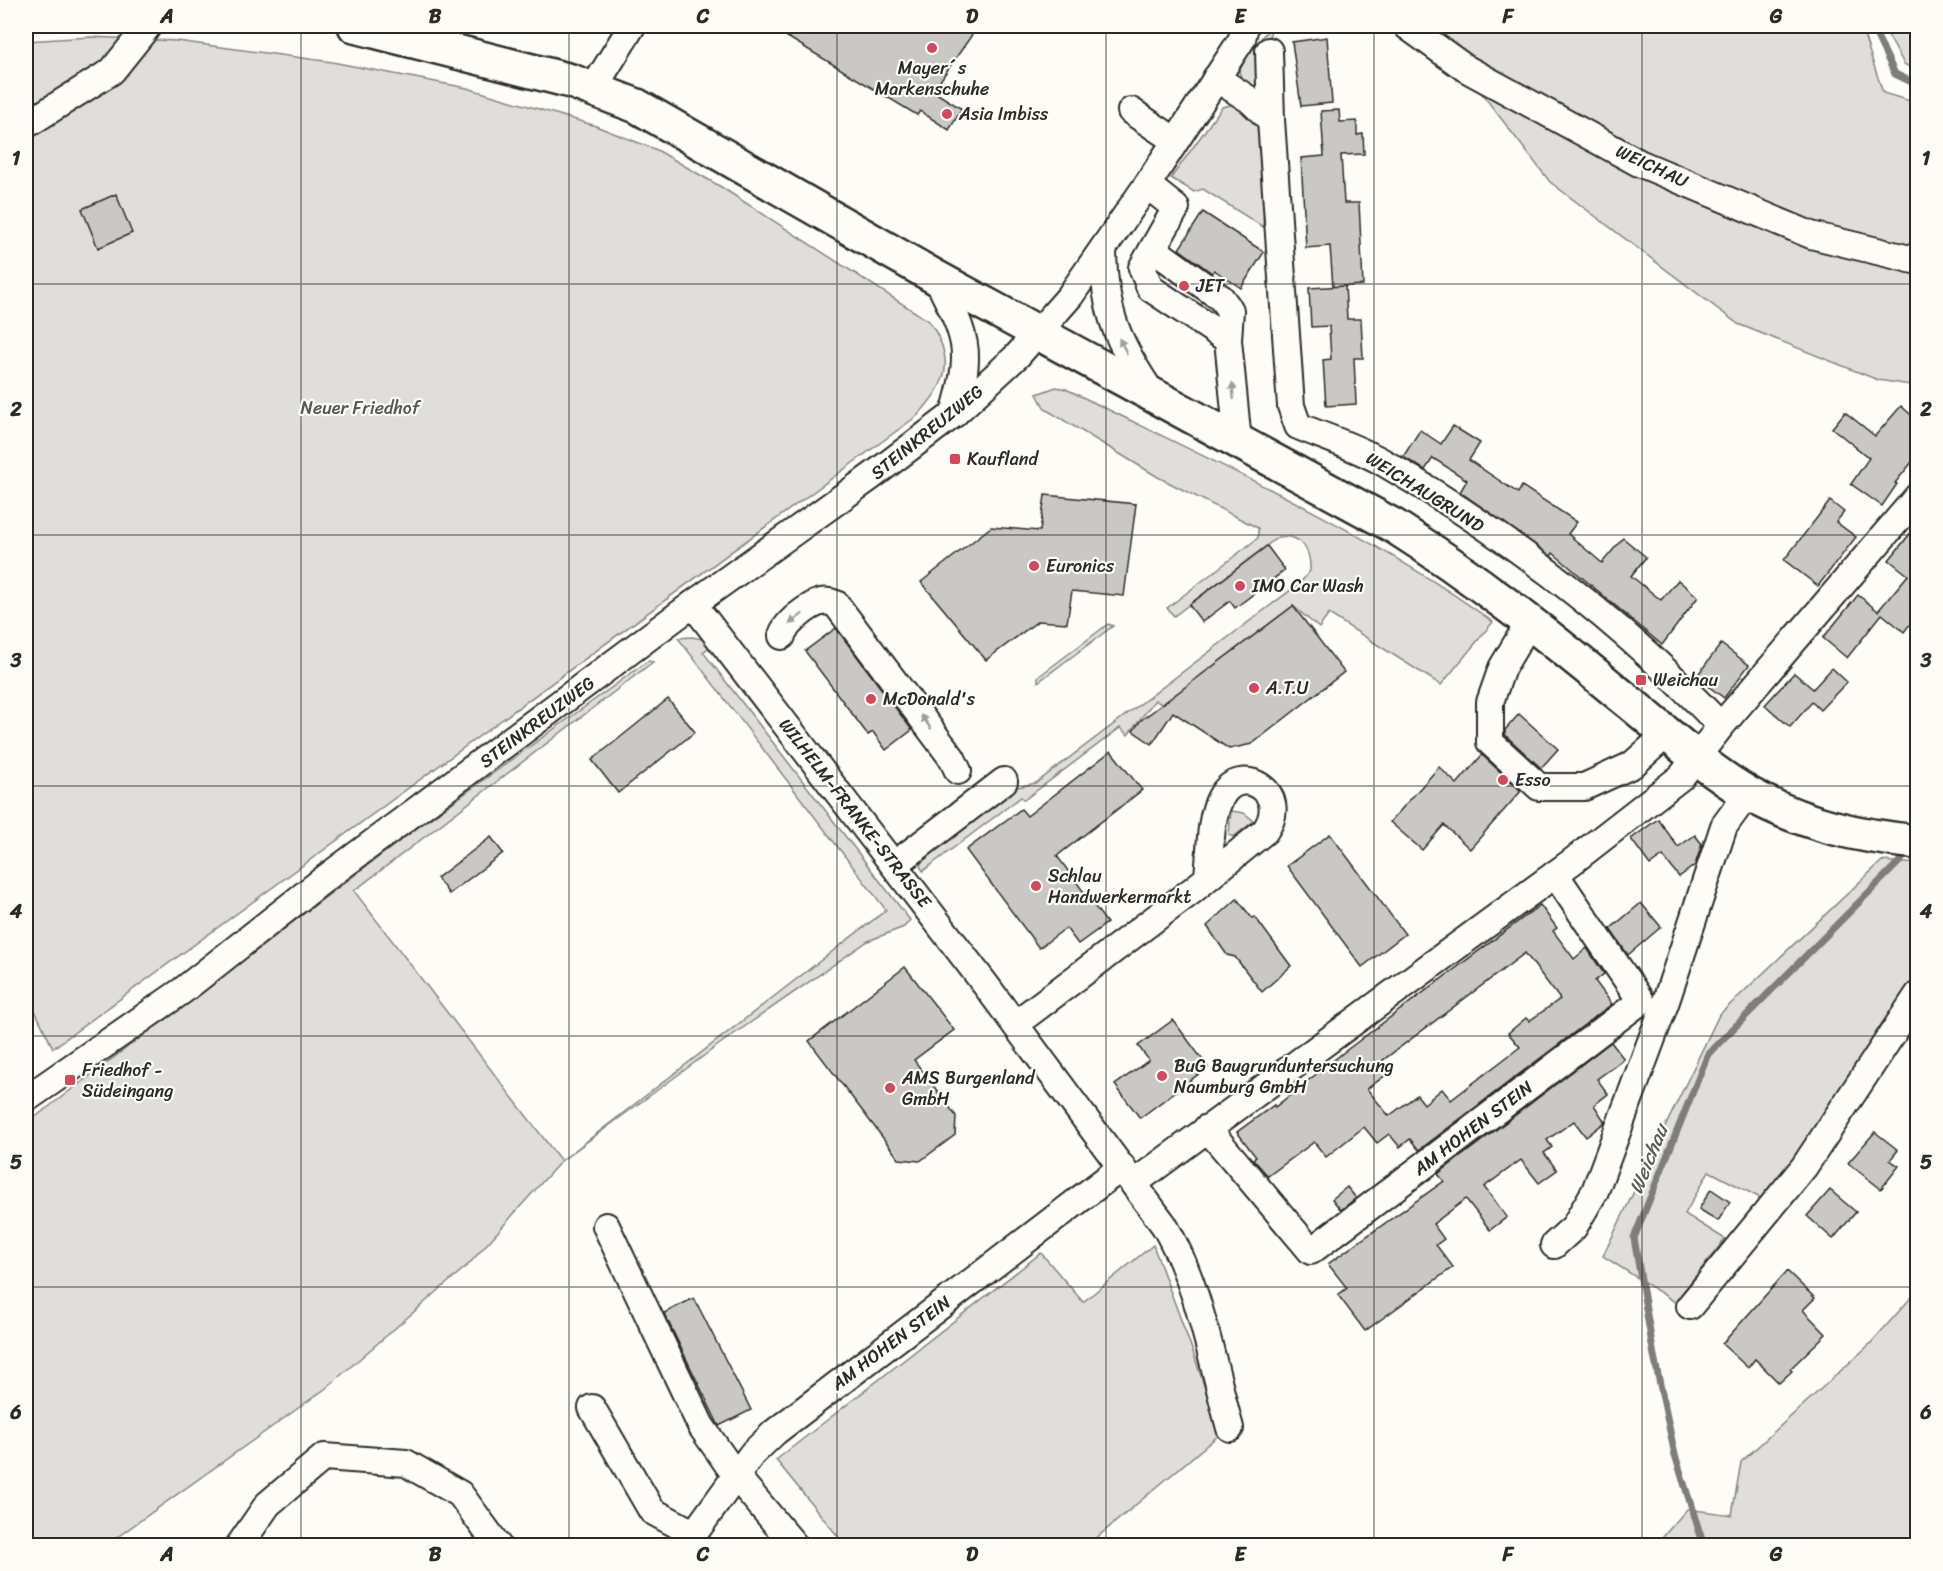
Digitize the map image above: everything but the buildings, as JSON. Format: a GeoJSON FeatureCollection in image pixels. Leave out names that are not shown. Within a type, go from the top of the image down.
{"type":"FeatureCollection","features":[{"type":"Feature","properties":{"kind":"main road"},"geometry":{"type":"LineString","coordinates":[[355,26],[514,65],[593,89],[647,112],[937,278],[1394,526],[1465,572],[1530,621],[1697,757],[1748,793],[1804,820],[1833,829],[1863,836],[1917,842]]}},
{"type":"Feature","properties":{"kind":"street"},"geometry":{"type":"LineString","coordinates":[[26,125],[112,71],[148,26]]}},
{"type":"Feature","properties":{"kind":"street"},"geometry":{"type":"LineString","coordinates":[[593,89],[632,26]]}},
{"type":"Feature","properties":{"kind":"street","name":"STEINKREUZWEG"},"geometry":{"type":"LineString","coordinates":[[26,1099],[182,991],[323,880],[693,604],[872,476],[954,414],[1038,333],[1070,296],[1147,185],[1174,140],[1242,39],[1245,26]]}},
{"type":"Feature","properties":{"kind":"street","name":"WEICHAU"},"geometry":{"type":"LineString","coordinates":[[1407,26],[1465,68],[1639,163],[1811,235],[1917,261]]}},
{"type":"Feature","properties":{"kind":"street","name":"WEICHAUGRUND"},"geometry":{"type":"LineString","coordinates":[[1269,51],[1271,120],[1291,406],[1298,426],[1385,463],[1510,545],[1601,612],[1672,675],[1720,726]]}},
{"type":"Feature","properties":{"kind":"street"},"geometry":{"type":"LineString","coordinates":[[1216,78],[1250,100],[1271,120]]}},
{"type":"Feature","properties":{"kind":"street"},"geometry":{"type":"LineString","coordinates":[[1131,111],[1174,140]]}},
{"type":"Feature","properties":{"kind":"street"},"geometry":{"type":"LineString","coordinates":[[1147,185],[1176,208],[1142,268],[1150,288],[1228,340],[1238,442]]}},
{"type":"Feature","properties":{"kind":"street"},"geometry":{"type":"LineString","coordinates":[[1103,250],[1103,283],[1113,325],[1129,359],[1153,396]]}},
{"type":"Feature","properties":{"kind":"street"},"geometry":{"type":"LineString","coordinates":[[937,278],[959,330],[965,355],[964,373],[954,414]]}},
{"type":"Feature","properties":{"kind":"street"},"geometry":{"type":"LineString","coordinates":[[1697,757],[1720,726],[1917,496]]}},
{"type":"Feature","properties":{"kind":"street"},"geometry":{"type":"LineString","coordinates":[[782,636],[785,627],[814,605],[821,602],[836,604],[952,758],[958,771]]}},
{"type":"Feature","properties":{"kind":"street","name":"WILHELM-FRANKE-STRASSE"},"geometry":{"type":"LineString","coordinates":[[693,604],[1015,1024],[1128,1175],[1178,1248],[1194,1290],[1230,1428]]}},
{"type":"Feature","properties":{"kind":"street"},"geometry":{"type":"LineString","coordinates":[[1530,621],[1502,668],[1490,702],[1491,742],[1539,787],[1584,787],[1632,765],[1668,733]]}},
{"type":"Feature","properties":{"kind":"street","name":"AM HOHEN STEIN"},"geometry":{"type":"LineString","coordinates":[[689,1539],[752,1454],[775,1432],[1128,1175],[1207,1128],[1555,874],[1681,777],[1697,757]]}},
{"type":"Feature","properties":{"kind":"street"},"geometry":{"type":"LineString","coordinates":[[894,865],[1004,781]]}},
{"type":"Feature","properties":{"kind":"street"},"geometry":{"type":"LineString","coordinates":[[1554,1245],[1574,1227],[1595,1191],[1666,1001],[1724,826],[1748,793]]}},
{"type":"Feature","properties":{"kind":"street","name":"AM HOHEN STEIN"},"geometry":{"type":"LineString","coordinates":[[1207,1128],[1311,1251],[1641,1001],[1555,874]]}},
{"type":"Feature","properties":{"kind":"street"},"geometry":{"type":"LineString","coordinates":[[1015,1024],[1193,890],[1208,875]]}},
{"type":"Feature","properties":{"kind":"street"},"geometry":{"type":"LineString","coordinates":[[1690,1306],[1804,1167],[1917,995]]}},
{"type":"Feature","properties":{"kind":"street"},"geometry":{"type":"LineString","coordinates":[[606,1226],[700,1426],[736,1476],[795,1545]]}},
{"type":"Feature","properties":{"kind":"street"},"geometry":{"type":"LineString","coordinates":[[592,1408],[652,1511],[689,1539]]}},
{"type":"Feature","properties":{"kind":"street"},"geometry":{"type":"LineString","coordinates":[[239,1545],[268,1504],[324,1457],[406,1463],[460,1494],[498,1545]]}},
{"type":"Feature","properties":{"kind":"green space"},"geometry":{"type":"Polygon","coordinates":[[[1271,26],[1264,87],[1252,89],[1243,83],[1239,72],[1246,57],[1271,26]]]}},
{"type":"Feature","properties":{"kind":"green space"},"geometry":{"type":"Polygon","coordinates":[[[1391,26],[1861,26],[1883,93],[1917,103],[1917,386],[1878,380],[1738,324],[1550,182],[1473,82],[1391,26]]]}},
{"type":"Feature","properties":{"kind":"green space"},"geometry":{"type":"Polygon","coordinates":[[[1883,26],[1917,26],[1917,71],[1904,64],[1883,26]]]}},
{"type":"Feature","properties":{"kind":"green space","name":"Neuer Friedhof"},"geometry":{"type":"Polygon","coordinates":[[[91,37],[177,41],[332,62],[467,88],[593,125],[657,150],[721,187],[929,321],[943,348],[945,371],[936,393],[917,416],[53,1048],[26,992],[26,41],[91,37]]]}},
{"type":"Feature","properties":{"kind":"green space"},"geometry":{"type":"Polygon","coordinates":[[[1235,104],[1263,124],[1266,146],[1263,227],[1203,189],[1194,192],[1171,178],[1222,107],[1235,104]]]}},
{"type":"Feature","properties":{"kind":"green space"},"geometry":{"type":"Polygon","coordinates":[[[1056,387],[1066,389],[1176,442],[1339,526],[1392,556],[1493,622],[1441,685],[1329,614],[1319,628],[1293,606],[1163,705],[1155,700],[1128,735],[1120,728],[1024,800],[1021,797],[923,871],[920,866],[924,856],[1013,788],[1036,783],[1300,583],[1310,571],[1309,556],[1303,545],[1293,538],[1278,537],[1174,616],[1167,608],[1258,538],[1258,528],[1158,477],[1045,409],[1037,394],[1056,387]]]}},
{"type":"Feature","properties":{"kind":"green space"},"geometry":{"type":"Polygon","coordinates":[[[1108,624],[1113,626],[1038,682],[1038,677],[1108,624]]]}},
{"type":"Feature","properties":{"kind":"green space"},"geometry":{"type":"Polygon","coordinates":[[[678,638],[702,639],[711,646],[703,652],[910,920],[904,927],[868,941],[724,1041],[561,1161],[886,910],[678,638]]]}},
{"type":"Feature","properties":{"kind":"green space"},"geometry":{"type":"Polygon","coordinates":[[[648,661],[653,662],[354,891],[561,1161],[469,1264],[325,1389],[106,1545],[26,1545],[26,1124],[409,834],[648,661]]]}},
{"type":"Feature","properties":{"kind":"green space"},"geometry":{"type":"Polygon","coordinates":[[[1231,811],[1244,813],[1254,821],[1233,837],[1229,835],[1231,811]]]}},
{"type":"Feature","properties":{"kind":"green space"},"geometry":{"type":"Polygon","coordinates":[[[1882,861],[1917,864],[1917,976],[1766,1201],[1709,1171],[1685,1214],[1725,1239],[1675,1302],[1603,1256],[1719,1015],[1882,861]]]}},
{"type":"Feature","properties":{"kind":"green space"},"geometry":{"type":"Polygon","coordinates":[[[1153,1245],[1193,1352],[1220,1434],[1088,1545],[845,1545],[776,1460],[1041,1253],[1083,1302],[1153,1245]]]}},
{"type":"Feature","properties":{"kind":"green space"},"geometry":{"type":"Polygon","coordinates":[[[1917,1291],[1917,1545],[1656,1545],[1687,1509],[1732,1515],[1741,1462],[1870,1344],[1917,1291]]]}},
{"type":"Feature","properties":{"kind":"waterway","name":"Weichau"},"geometry":{"type":"LineString","coordinates":[[1872,26],[1895,74],[1918,85]]}},
{"type":"Feature","properties":{"kind":"waterway","name":"Weichau"},"geometry":{"type":"LineString","coordinates":[[1704,1546],[1675,1455],[1654,1356],[1634,1238],[1708,1054],[1902,859]]}},
{"type":"Feature","properties":{"kind":"place","name":"Mayer´s Markenschuhe"},"geometry":{"type":"Point","coordinates":[932,48]}},
{"type":"Feature","properties":{"kind":"place","name":"Asia Imbiss"},"geometry":{"type":"Point","coordinates":[947,114]}},
{"type":"Feature","properties":{"kind":"place","name":"JET"},"geometry":{"type":"Point","coordinates":[1184,286]}},
{"type":"Feature","properties":{"kind":"place","name":"Kaufland"},"geometry":{"type":"Point","coordinates":[955,459]}},
{"type":"Feature","properties":{"kind":"place","name":"Euronics"},"geometry":{"type":"Point","coordinates":[1034,566]}},
{"type":"Feature","properties":{"kind":"place","name":"IMO Car Wash"},"geometry":{"type":"Point","coordinates":[1240,586]}},
{"type":"Feature","properties":{"kind":"place","name":"Weichau"},"geometry":{"type":"Point","coordinates":[1641,680]}},
{"type":"Feature","properties":{"kind":"place","name":"A.T.U"},"geometry":{"type":"Point","coordinates":[1254,688]}},
{"type":"Feature","properties":{"kind":"place","name":"McDonald's"},"geometry":{"type":"Point","coordinates":[871,699]}},
{"type":"Feature","properties":{"kind":"place","name":"Esso"},"geometry":{"type":"Point","coordinates":[1503,780]}},
{"type":"Feature","properties":{"kind":"place","name":"Schlau Handwerkermarkt"},"geometry":{"type":"Point","coordinates":[1036,886]}},
{"type":"Feature","properties":{"kind":"place","name":"BuG Baugrunduntersuchung Naumburg GmbH"},"geometry":{"type":"Point","coordinates":[1162,1076]}},
{"type":"Feature","properties":{"kind":"place","name":"Friedhof - Südeingang"},"geometry":{"type":"Point","coordinates":[70,1080]}},
{"type":"Feature","properties":{"kind":"place","name":"AMS Burgenland GmbH"},"geometry":{"type":"Point","coordinates":[890,1088]}}]}
